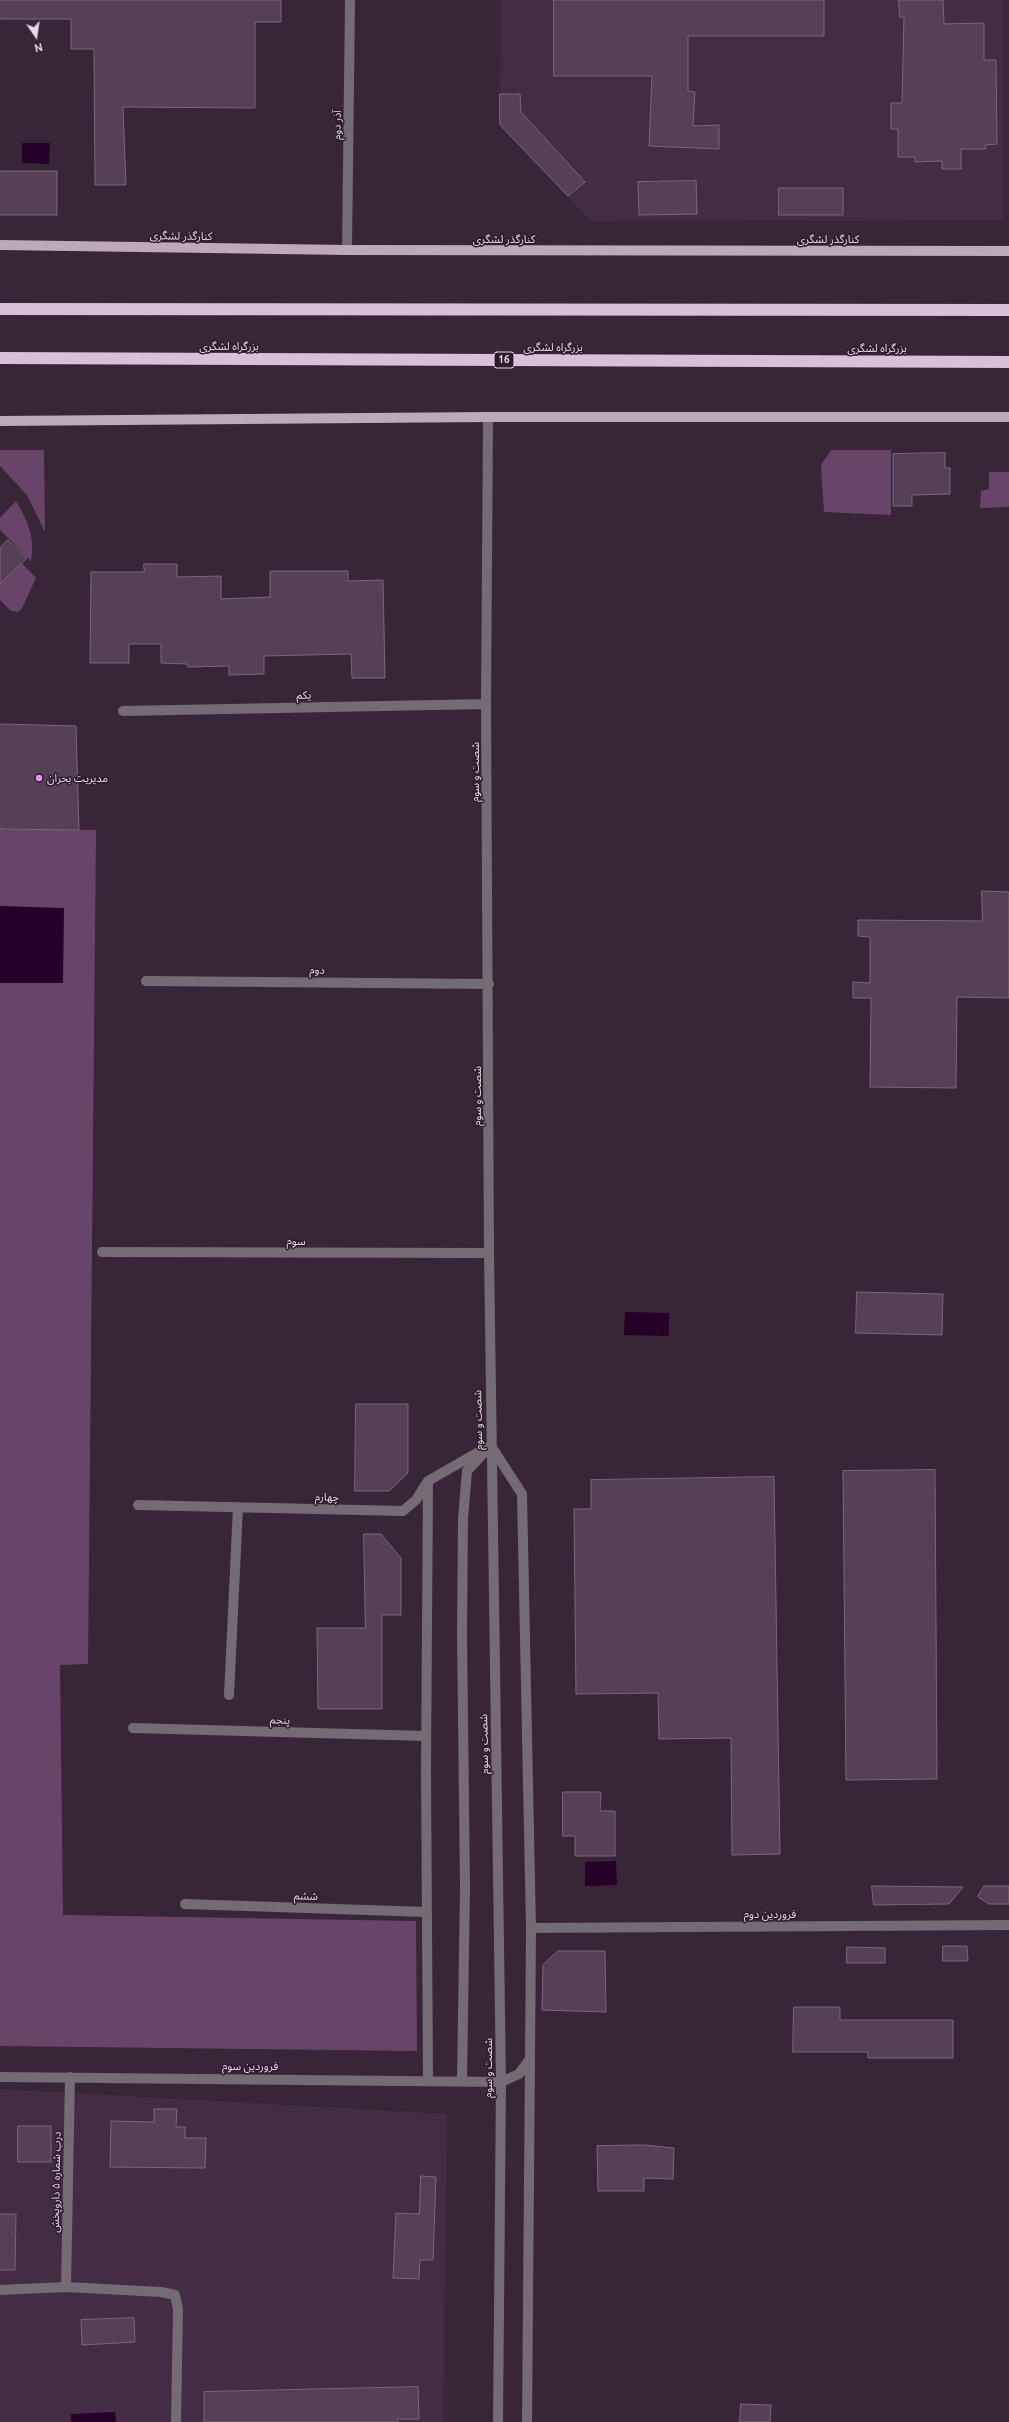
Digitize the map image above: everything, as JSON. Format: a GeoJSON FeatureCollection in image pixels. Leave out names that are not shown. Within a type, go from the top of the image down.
{"type":"FeatureCollection","features":[{"type":"Feature","properties":{"kind":"highway"},"geometry":{"type":"LineString","coordinates":[[0,309],[1009,310]]}},
{"type":"Feature","properties":{"kind":"highway","name":"بزرگراه لشگری"},"geometry":{"type":"LineString","coordinates":[[0,358],[1009,362]]}},
{"type":"Feature","properties":{"kind":"main road","name":"کنارگذر لشگری"},"geometry":{"type":"LineString","coordinates":[[0,245],[348,250],[1009,252]]}},
{"type":"Feature","properties":{"kind":"main road"},"geometry":{"type":"LineString","coordinates":[[0,421],[488,417],[1009,417]]}},
{"type":"Feature","properties":{"kind":"street","name":"آذر دوم"},"geometry":{"type":"LineString","coordinates":[[348,250],[350,0]]}},
{"type":"Feature","properties":{"kind":"street","name":"شصت و سوم"},"geometry":{"type":"LineString","coordinates":[[488,417],[486,704],[489,984],[489,1253],[501,2082],[498,2422]]}},
{"type":"Feature","properties":{"kind":"street","name":"یکم"},"geometry":{"type":"LineString","coordinates":[[123,711],[486,704]]}},
{"type":"Feature","properties":{"kind":"street","name":"دوم"},"geometry":{"type":"LineString","coordinates":[[146,980],[489,984]]}},
{"type":"Feature","properties":{"kind":"street","name":"سوم"},"geometry":{"type":"LineString","coordinates":[[102,1252],[489,1253]]}},
{"type":"Feature","properties":{"kind":"street","name":"چهارم"},"geometry":{"type":"LineString","coordinates":[[138,1505],[403,1511],[416,1500],[428,1481],[491,1446]]}},
{"type":"Feature","properties":{"kind":"street"},"geometry":{"type":"LineString","coordinates":[[462,2080],[465,1887],[462,1634],[463,1519],[467,1471],[491,1446],[522,1494],[531,1928],[527,2422]]}},
{"type":"Feature","properties":{"kind":"street"},"geometry":{"type":"LineString","coordinates":[[428,1481],[426,1736],[428,2079]]}},
{"type":"Feature","properties":{"kind":"street"},"geometry":{"type":"LineString","coordinates":[[229,1695],[238,1507]]}},
{"type":"Feature","properties":{"kind":"street","name":"پنجم"},"geometry":{"type":"LineString","coordinates":[[134,1728],[426,1736]]}},
{"type":"Feature","properties":{"kind":"street","name":"ششم"},"geometry":{"type":"LineString","coordinates":[[185,1904],[426,1912]]}},
{"type":"Feature","properties":{"kind":"street","name":"فروردین دوم"},"geometry":{"type":"LineString","coordinates":[[531,1928],[1009,1925]]}},
{"type":"Feature","properties":{"kind":"street"},"geometry":{"type":"LineString","coordinates":[[501,2082],[519,2074],[530,2059]]}},
{"type":"Feature","properties":{"kind":"street","name":"فروردین سوم"},"geometry":{"type":"LineString","coordinates":[[0,2077],[428,2079],[501,2082]]}},
{"type":"Feature","properties":{"kind":"street","name":"درب شماره ۵ داروپخش"},"geometry":{"type":"LineString","coordinates":[[66,2287],[70,2077]]}},
{"type":"Feature","properties":{"kind":"street"},"geometry":{"type":"LineString","coordinates":[[0,2290],[66,2287],[161,2292],[174,2295],[178,2309],[176,2422]]}},
{"type":"Feature","properties":{"kind":"shaded area"},"geometry":{"type":"Polygon","coordinates":[[[501,0],[1003,0],[1003,220],[590,221],[500,125],[501,0]]]}},
{"type":"Feature","properties":{"kind":"shaded area"},"geometry":{"type":"Polygon","coordinates":[[[22,143],[50,143],[49,164],[22,163],[22,143]]]}},
{"type":"Feature","properties":{"kind":"shaded area"},"geometry":{"type":"Polygon","coordinates":[[[0,450],[44,450],[45,532],[27,495],[0,466],[0,450]]]}},
{"type":"Feature","properties":{"kind":"shaded area"},"geometry":{"type":"Polygon","coordinates":[[[831,450],[891,450],[891,515],[824,512],[821,465],[831,450]]]}},
{"type":"Feature","properties":{"kind":"shaded area"},"geometry":{"type":"Polygon","coordinates":[[[989,472],[1009,472],[1009,507],[980,508],[981,491],[989,489],[989,472]]]}},
{"type":"Feature","properties":{"kind":"shaded area"},"geometry":{"type":"Polygon","coordinates":[[[16,501],[30,530],[32,544],[31,561],[0,530],[0,518],[16,501]]]}},
{"type":"Feature","properties":{"kind":"shaded area"},"geometry":{"type":"Polygon","coordinates":[[[21,562],[36,578],[22,608],[18,612],[11,611],[0,600],[0,584],[21,562]]]}},
{"type":"Feature","properties":{"kind":"shaded area"},"geometry":{"type":"Polygon","coordinates":[[[0,829],[96,830],[88,1664],[60,1665],[63,1915],[416,1921],[417,2051],[0,2046],[0,829]]]}},
{"type":"Feature","properties":{"kind":"shaded area"},"geometry":{"type":"Polygon","coordinates":[[[0,906],[64,908],[63,983],[0,983],[0,906]]]}},
{"type":"Feature","properties":{"kind":"shaded area"},"geometry":{"type":"Polygon","coordinates":[[[625,1312],[669,1313],[669,1336],[624,1335],[625,1312]]]}},
{"type":"Feature","properties":{"kind":"shaded area"},"geometry":{"type":"Polygon","coordinates":[[[616,1861],[617,1885],[585,1886],[585,1862],[616,1861]]]}},
{"type":"Feature","properties":{"kind":"shaded area"},"geometry":{"type":"Polygon","coordinates":[[[0,2089],[447,2114],[443,2422],[0,2422],[0,2089]]]}},
{"type":"Feature","properties":{"kind":"shaded area"},"geometry":{"type":"Polygon","coordinates":[[[115,2412],[116,2422],[71,2422],[71,2414],[115,2412]]]}},
{"type":"Feature","properties":{"kind":"building"},"geometry":{"type":"Polygon","coordinates":[[[0,0],[281,0],[281,22],[255,22],[255,108],[123,107],[126,185],[95,185],[94,49],[71,49],[71,19],[0,19],[0,0]]]}},
{"type":"Feature","properties":{"kind":"building"},"geometry":{"type":"Polygon","coordinates":[[[554,0],[824,0],[824,36],[688,36],[688,91],[695,92],[693,126],[719,125],[719,149],[649,146],[652,76],[554,76],[554,0]]]}},
{"type":"Feature","properties":{"kind":"building"},"geometry":{"type":"Polygon","coordinates":[[[899,0],[943,0],[944,24],[984,23],[984,60],[996,60],[997,144],[985,145],[986,149],[961,149],[961,169],[942,169],[942,161],[915,162],[915,157],[898,157],[898,129],[891,129],[891,103],[902,103],[904,17],[900,17],[899,0]]]}},
{"type":"Feature","properties":{"kind":"building"},"geometry":{"type":"Polygon","coordinates":[[[500,94],[520,94],[521,112],[585,182],[568,196],[500,125],[500,94]]]}},
{"type":"Feature","properties":{"kind":"building"},"geometry":{"type":"Polygon","coordinates":[[[0,171],[57,171],[57,215],[0,215],[0,171]]]}},
{"type":"Feature","properties":{"kind":"building"},"geometry":{"type":"Polygon","coordinates":[[[696,181],[697,214],[639,215],[638,182],[696,181]]]}},
{"type":"Feature","properties":{"kind":"building"},"geometry":{"type":"Polygon","coordinates":[[[779,188],[843,188],[843,215],[779,215],[779,188]]]}},
{"type":"Feature","properties":{"kind":"building"},"geometry":{"type":"Polygon","coordinates":[[[945,453],[945,468],[950,468],[950,494],[912,495],[912,506],[893,506],[893,454],[945,453]]]}},
{"type":"Feature","properties":{"kind":"building"},"geometry":{"type":"Polygon","coordinates":[[[8,540],[27,558],[0,584],[0,548],[8,540]]]}},
{"type":"Feature","properties":{"kind":"building"},"geometry":{"type":"Polygon","coordinates":[[[144,564],[177,564],[177,577],[221,576],[221,599],[270,597],[270,571],[348,571],[348,581],[383,580],[385,678],[352,678],[351,654],[264,656],[264,674],[229,675],[229,666],[188,667],[187,664],[161,663],[161,644],[129,644],[129,663],[90,663],[91,572],[144,572],[144,564]]]}},
{"type":"Feature","properties":{"kind":"building","name":"مدیریت بحران"},"geometry":{"type":"Polygon","coordinates":[[[0,724],[76,726],[79,830],[0,829],[0,724]]]}},
{"type":"Feature","properties":{"kind":"building"},"geometry":{"type":"Polygon","coordinates":[[[982,891],[1009,892],[1009,998],[957,997],[956,1088],[870,1087],[871,998],[853,998],[853,982],[870,983],[870,937],[858,936],[858,920],[982,921],[982,891]]]}},
{"type":"Feature","properties":{"kind":"building"},"geometry":{"type":"Polygon","coordinates":[[[857,1292],[943,1294],[942,1335],[856,1333],[857,1292]]]}},
{"type":"Feature","properties":{"kind":"building"},"geometry":{"type":"Polygon","coordinates":[[[356,1404],[408,1404],[408,1473],[389,1491],[355,1491],[356,1404]]]}},
{"type":"Feature","properties":{"kind":"building"},"geometry":{"type":"Polygon","coordinates":[[[935,1470],[937,1779],[846,1780],[843,1471],[935,1470]]]}},
{"type":"Feature","properties":{"kind":"building"},"geometry":{"type":"Polygon","coordinates":[[[774,1477],[780,1854],[732,1855],[731,1738],[659,1739],[658,1693],[576,1694],[574,1509],[591,1509],[591,1480],[774,1477]]]}},
{"type":"Feature","properties":{"kind":"building"},"geometry":{"type":"Polygon","coordinates":[[[364,1534],[381,1534],[401,1558],[401,1615],[382,1615],[382,1709],[318,1709],[317,1628],[365,1628],[364,1534]]]}},
{"type":"Feature","properties":{"kind":"building"},"geometry":{"type":"Polygon","coordinates":[[[563,1792],[601,1792],[600,1811],[615,1811],[615,1856],[575,1856],[575,1836],[563,1836],[563,1792]]]}},
{"type":"Feature","properties":{"kind":"building"},"geometry":{"type":"Polygon","coordinates":[[[872,1886],[963,1887],[949,1904],[874,1905],[872,1886]]]}},
{"type":"Feature","properties":{"kind":"building"},"geometry":{"type":"Polygon","coordinates":[[[984,1886],[1009,1886],[1009,1904],[989,1904],[978,1897],[984,1886]]]}},
{"type":"Feature","properties":{"kind":"building"},"geometry":{"type":"Polygon","coordinates":[[[943,1946],[967,1946],[968,1961],[943,1961],[943,1946]]]}},
{"type":"Feature","properties":{"kind":"building"},"geometry":{"type":"Polygon","coordinates":[[[847,1947],[885,1948],[885,1963],[847,1963],[847,1947]]]}},
{"type":"Feature","properties":{"kind":"building"},"geometry":{"type":"Polygon","coordinates":[[[558,1951],[605,1951],[606,2012],[542,2010],[543,1965],[558,1951]]]}},
{"type":"Feature","properties":{"kind":"building"},"geometry":{"type":"Polygon","coordinates":[[[794,2007],[840,2007],[840,2020],[953,2020],[953,2058],[868,2058],[868,2052],[793,2052],[794,2007]]]}},
{"type":"Feature","properties":{"kind":"building"},"geometry":{"type":"Polygon","coordinates":[[[154,2109],[177,2109],[176,2127],[185,2127],[185,2138],[206,2138],[205,2168],[110,2167],[111,2121],[154,2122],[154,2109]]]}},
{"type":"Feature","properties":{"kind":"building"},"geometry":{"type":"Polygon","coordinates":[[[18,2126],[51,2126],[51,2162],[18,2162],[18,2126]]]}},
{"type":"Feature","properties":{"kind":"building"},"geometry":{"type":"Polygon","coordinates":[[[644,2145],[674,2148],[673,2179],[644,2178],[644,2191],[598,2191],[597,2146],[644,2145]]]}},
{"type":"Feature","properties":{"kind":"building"},"geometry":{"type":"Polygon","coordinates":[[[421,2176],[436,2177],[433,2260],[420,2260],[419,2279],[393,2278],[396,2213],[419,2214],[421,2176]]]}},
{"type":"Feature","properties":{"kind":"building"},"geometry":{"type":"Polygon","coordinates":[[[0,2214],[16,2214],[15,2270],[0,2270],[0,2214]]]}},
{"type":"Feature","properties":{"kind":"building"},"geometry":{"type":"Polygon","coordinates":[[[134,2318],[135,2342],[82,2345],[81,2320],[134,2318]]]}},
{"type":"Feature","properties":{"kind":"building"},"geometry":{"type":"Polygon","coordinates":[[[418,2387],[419,2419],[398,2419],[398,2422],[204,2422],[204,2392],[418,2387]]]}},
{"type":"Feature","properties":{"kind":"building"},"geometry":{"type":"Polygon","coordinates":[[[741,2404],[771,2405],[770,2422],[740,2422],[741,2404]]]}},
{"type":"Feature","properties":{"kind":"place","name":"مدیریت بحران"},"geometry":{"type":"Point","coordinates":[39,778]}}]}
